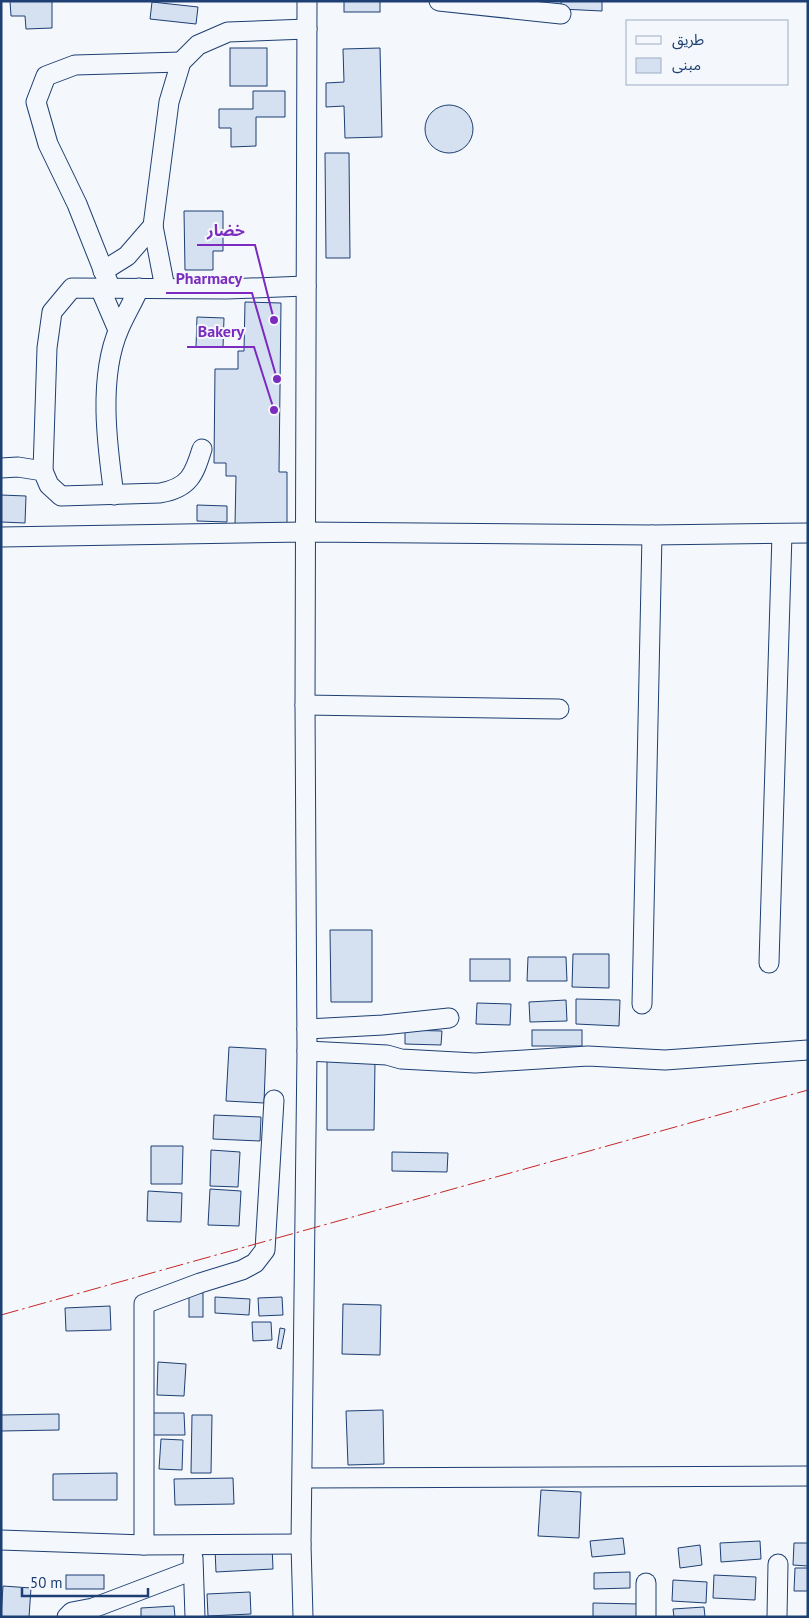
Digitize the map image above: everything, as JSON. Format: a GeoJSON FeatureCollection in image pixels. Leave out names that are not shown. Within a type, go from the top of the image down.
{"type":"FeatureCollection","features":[{"type":"Feature","properties":{"kind":"street"},"geometry":{"type":"LineString","coordinates":[[303,1617],[301,1544],[307,1051],[304,705],[307,1]]}},
{"type":"Feature","properties":{"kind":"street"},"geometry":{"type":"LineString","coordinates":[[439,1],[560,14]]}},
{"type":"Feature","properties":{"kind":"street"},"geometry":{"type":"LineString","coordinates":[[165,288],[153,226],[169,102],[181,62],[198,45],[228,32],[307,29]]}},
{"type":"Feature","properties":{"kind":"street"},"geometry":{"type":"LineString","coordinates":[[118,330],[105,282],[77,204],[48,144],[36,102],[46,76],[75,64],[181,62]]}},
{"type":"Feature","properties":{"kind":"street"},"geometry":{"type":"LineString","coordinates":[[105,282],[153,226]]}},
{"type":"Feature","properties":{"kind":"street"},"geometry":{"type":"LineString","coordinates":[[202,448],[195,472],[184,484],[171,491],[61,496],[49,485],[44,471],[47,348],[52,312],[72,288],[105,282],[139,288],[226,289],[306,286]]}},
{"type":"Feature","properties":{"kind":"street"},"geometry":{"type":"LineString","coordinates":[[114,495],[107,443],[107,377],[118,330],[139,288]]}},
{"type":"Feature","properties":{"kind":"street"},"geometry":{"type":"LineString","coordinates":[[1,468],[18,467],[44,471]]}},
{"type":"Feature","properties":{"kind":"street"},"geometry":{"type":"LineString","coordinates":[[1,537],[305,532],[652,535],[808,533]]}},
{"type":"Feature","properties":{"kind":"street"},"geometry":{"type":"LineString","coordinates":[[769,963],[782,534]]}},
{"type":"Feature","properties":{"kind":"street"},"geometry":{"type":"LineString","coordinates":[[642,1004],[652,535]]}},
{"type":"Feature","properties":{"kind":"street"},"geometry":{"type":"LineString","coordinates":[[304,705],[559,709]]}},
{"type":"Feature","properties":{"kind":"street"},"geometry":{"type":"LineString","coordinates":[[307,1029],[383,1025],[449,1018]]}},
{"type":"Feature","properties":{"kind":"street"},"geometry":{"type":"LineString","coordinates":[[307,1051],[387,1055],[401,1059],[475,1062],[588,1056],[665,1060],[808,1050]]}},
{"type":"Feature","properties":{"kind":"street"},"geometry":{"type":"LineString","coordinates":[[144,1545],[144,1304],[242,1270],[255,1263],[265,1250],[274,1100]]}},
{"type":"Feature","properties":{"kind":"street"},"geometry":{"type":"LineString","coordinates":[[303,1478],[808,1476]]}},
{"type":"Feature","properties":{"kind":"street"},"geometry":{"type":"LineString","coordinates":[[1,1540],[144,1545],[301,1544]]}},
{"type":"Feature","properties":{"kind":"street"},"geometry":{"type":"LineString","coordinates":[[193,1545],[195,1617]]}},
{"type":"Feature","properties":{"kind":"street"},"geometry":{"type":"LineString","coordinates":[[777,1617],[778,1564]]}},
{"type":"Feature","properties":{"kind":"street"},"geometry":{"type":"LineString","coordinates":[[67,1617],[72,1612],[93,1608],[193,1570]]}},
{"type":"Feature","properties":{"kind":"street"},"geometry":{"type":"LineString","coordinates":[[646,1583],[646,1617]]}},
{"type":"Feature","properties":{"kind":"building"},"geometry":{"type":"Polygon","coordinates":[[[10,1],[52,1],[52,28],[26,29],[25,16],[11,16],[10,1]]]}},
{"type":"Feature","properties":{"kind":"building"},"geometry":{"type":"Polygon","coordinates":[[[344,1],[380,1],[380,12],[344,12],[344,1]]]}},
{"type":"Feature","properties":{"kind":"building"},"geometry":{"type":"Polygon","coordinates":[[[561,1],[602,1],[602,11],[561,9],[561,1]]]}},
{"type":"Feature","properties":{"kind":"building"},"geometry":{"type":"Polygon","coordinates":[[[152,2],[198,7],[196,24],[150,19],[152,2]]]}},
{"type":"Feature","properties":{"kind":"building"},"geometry":{"type":"Polygon","coordinates":[[[230,48],[267,48],[267,86],[230,86],[230,48]]]}},
{"type":"Feature","properties":{"kind":"building"},"geometry":{"type":"Polygon","coordinates":[[[380,48],[382,137],[345,138],[344,106],[326,107],[326,83],[344,82],[343,49],[380,48]]]}},
{"type":"Feature","properties":{"kind":"building"},"geometry":{"type":"Polygon","coordinates":[[[253,91],[285,91],[285,117],[256,117],[256,146],[231,147],[231,128],[219,128],[219,109],[253,109],[253,91]]]}},
{"type":"Feature","properties":{"kind":"building"},"geometry":{"type":"Polygon","coordinates":[[[444,105],[454,105],[463,109],[469,115],[472,120],[472,138],[463,149],[454,153],[444,153],[435,149],[429,143],[425,134],[425,124],[429,115],[435,109],[444,105]]]}},
{"type":"Feature","properties":{"kind":"building"},"geometry":{"type":"Polygon","coordinates":[[[325,153],[349,153],[350,258],[326,258],[325,153]]]}},
{"type":"Feature","properties":{"kind":"building"},"geometry":{"type":"Polygon","coordinates":[[[184,211],[223,211],[223,251],[213,251],[213,270],[185,270],[184,211]]]}},
{"type":"Feature","properties":{"kind":"building"},"geometry":{"type":"Polygon","coordinates":[[[245,302],[281,303],[279,472],[287,472],[287,525],[235,525],[236,476],[226,476],[226,463],[214,463],[215,369],[238,369],[238,351],[244,351],[245,302]]]}},
{"type":"Feature","properties":{"kind":"building"},"geometry":{"type":"Polygon","coordinates":[[[197,317],[224,318],[223,347],[196,347],[197,317]]]}},
{"type":"Feature","properties":{"kind":"building"},"geometry":{"type":"Polygon","coordinates":[[[1,495],[26,496],[25,523],[1,522],[1,495]]]}},
{"type":"Feature","properties":{"kind":"building"},"geometry":{"type":"Polygon","coordinates":[[[197,505],[227,506],[227,522],[197,521],[197,505]]]}},
{"type":"Feature","properties":{"kind":"building"},"geometry":{"type":"Polygon","coordinates":[[[330,930],[372,930],[372,1002],[331,1002],[330,930]]]}},
{"type":"Feature","properties":{"kind":"building"},"geometry":{"type":"Polygon","coordinates":[[[573,954],[609,954],[609,988],[572,987],[573,954]]]}},
{"type":"Feature","properties":{"kind":"building"},"geometry":{"type":"Polygon","coordinates":[[[528,957],[566,957],[567,981],[527,981],[528,957]]]}},
{"type":"Feature","properties":{"kind":"building"},"geometry":{"type":"Polygon","coordinates":[[[470,959],[510,959],[510,981],[470,981],[470,959]]]}},
{"type":"Feature","properties":{"kind":"building"},"geometry":{"type":"Polygon","coordinates":[[[576,999],[620,1000],[619,1026],[576,1024],[576,999]]]}},
{"type":"Feature","properties":{"kind":"building"},"geometry":{"type":"Polygon","coordinates":[[[566,1000],[567,1021],[530,1022],[529,1002],[566,1000]]]}},
{"type":"Feature","properties":{"kind":"building"},"geometry":{"type":"Polygon","coordinates":[[[477,1003],[511,1004],[510,1025],[476,1024],[477,1003]]]}},
{"type":"Feature","properties":{"kind":"building"},"geometry":{"type":"Polygon","coordinates":[[[405,1030],[442,1031],[441,1045],[405,1044],[405,1030]]]}},
{"type":"Feature","properties":{"kind":"building"},"geometry":{"type":"Polygon","coordinates":[[[532,1030],[582,1030],[582,1046],[532,1046],[532,1030]]]}},
{"type":"Feature","properties":{"kind":"building"},"geometry":{"type":"Polygon","coordinates":[[[229,1047],[266,1049],[264,1103],[226,1101],[229,1047]]]}},
{"type":"Feature","properties":{"kind":"building"},"geometry":{"type":"Polygon","coordinates":[[[327,1061],[375,1062],[374,1130],[327,1130],[327,1061]]]}},
{"type":"Feature","properties":{"kind":"building"},"geometry":{"type":"Polygon","coordinates":[[[214,1115],[261,1117],[260,1141],[213,1139],[214,1115]]]}},
{"type":"Feature","properties":{"kind":"building"},"geometry":{"type":"Polygon","coordinates":[[[151,1146],[183,1146],[182,1184],[151,1184],[151,1146]]]}},
{"type":"Feature","properties":{"kind":"building"},"geometry":{"type":"Polygon","coordinates":[[[211,1150],[240,1152],[238,1187],[210,1186],[211,1150]]]}},
{"type":"Feature","properties":{"kind":"building"},"geometry":{"type":"Polygon","coordinates":[[[392,1152],[448,1153],[447,1172],[392,1171],[392,1152]]]}},
{"type":"Feature","properties":{"kind":"building"},"geometry":{"type":"Polygon","coordinates":[[[210,1189],[241,1191],[239,1226],[208,1225],[210,1189]]]}},
{"type":"Feature","properties":{"kind":"building"},"geometry":{"type":"Polygon","coordinates":[[[148,1191],[182,1193],[181,1222],[147,1221],[148,1191]]]}},
{"type":"Feature","properties":{"kind":"building"},"geometry":{"type":"Polygon","coordinates":[[[189,1293],[203,1293],[203,1317],[189,1317],[189,1293]]]}},
{"type":"Feature","properties":{"kind":"building"},"geometry":{"type":"Polygon","coordinates":[[[215,1297],[250,1299],[249,1315],[215,1313],[215,1297]]]}},
{"type":"Feature","properties":{"kind":"building"},"geometry":{"type":"Polygon","coordinates":[[[282,1297],[283,1315],[259,1316],[258,1298],[282,1297]]]}},
{"type":"Feature","properties":{"kind":"building"},"geometry":{"type":"Polygon","coordinates":[[[343,1304],[381,1305],[380,1355],[342,1354],[343,1304]]]}},
{"type":"Feature","properties":{"kind":"building"},"geometry":{"type":"Polygon","coordinates":[[[110,1306],[111,1330],[66,1331],[65,1308],[110,1306]]]}},
{"type":"Feature","properties":{"kind":"building"},"geometry":{"type":"Polygon","coordinates":[[[252,1322],[271,1322],[272,1340],[253,1341],[252,1322]]]}},
{"type":"Feature","properties":{"kind":"building"},"geometry":{"type":"Polygon","coordinates":[[[280,1328],[285,1329],[281,1349],[277,1348],[280,1328]]]}},
{"type":"Feature","properties":{"kind":"building"},"geometry":{"type":"Polygon","coordinates":[[[158,1362],[186,1364],[184,1396],[157,1395],[158,1362]]]}},
{"type":"Feature","properties":{"kind":"building"},"geometry":{"type":"Polygon","coordinates":[[[383,1410],[384,1464],[348,1465],[346,1411],[383,1410]]]}},
{"type":"Feature","properties":{"kind":"building"},"geometry":{"type":"Polygon","coordinates":[[[150,1413],[184,1413],[185,1435],[150,1435],[150,1413]]]}},
{"type":"Feature","properties":{"kind":"building"},"geometry":{"type":"Polygon","coordinates":[[[59,1414],[59,1430],[1,1431],[1,1415],[59,1414]]]}},
{"type":"Feature","properties":{"kind":"building"},"geometry":{"type":"Polygon","coordinates":[[[192,1415],[212,1415],[211,1473],[191,1473],[192,1415]]]}},
{"type":"Feature","properties":{"kind":"building"},"geometry":{"type":"Polygon","coordinates":[[[161,1439],[183,1440],[182,1470],[159,1469],[161,1439]]]}},
{"type":"Feature","properties":{"kind":"building"},"geometry":{"type":"Polygon","coordinates":[[[117,1473],[117,1500],[53,1500],[53,1474],[117,1473]]]}},
{"type":"Feature","properties":{"kind":"building"},"geometry":{"type":"Polygon","coordinates":[[[233,1478],[234,1504],[175,1505],[174,1479],[233,1478]]]}},
{"type":"Feature","properties":{"kind":"building"},"geometry":{"type":"Polygon","coordinates":[[[541,1490],[581,1492],[579,1538],[538,1536],[541,1490]]]}},
{"type":"Feature","properties":{"kind":"building"},"geometry":{"type":"Polygon","coordinates":[[[623,1538],[625,1554],[592,1557],[590,1541],[623,1538]]]}},
{"type":"Feature","properties":{"kind":"building"},"geometry":{"type":"Polygon","coordinates":[[[760,1541],[761,1559],[721,1562],[720,1543],[760,1541]]]}},
{"type":"Feature","properties":{"kind":"building"},"geometry":{"type":"Polygon","coordinates":[[[794,1543],[808,1543],[808,1566],[793,1565],[794,1543]]]}},
{"type":"Feature","properties":{"kind":"building"},"geometry":{"type":"Polygon","coordinates":[[[700,1545],[702,1565],[680,1568],[678,1548],[700,1545]]]}},
{"type":"Feature","properties":{"kind":"building"},"geometry":{"type":"Polygon","coordinates":[[[272,1546],[273,1569],[216,1572],[215,1549],[272,1546]]]}},
{"type":"Feature","properties":{"kind":"building"},"geometry":{"type":"Polygon","coordinates":[[[795,1568],[808,1568],[808,1591],[794,1591],[795,1568]]]}},
{"type":"Feature","properties":{"kind":"building"},"geometry":{"type":"Polygon","coordinates":[[[630,1572],[630,1588],[594,1589],[594,1573],[630,1572]]]}},
{"type":"Feature","properties":{"kind":"building"},"geometry":{"type":"Polygon","coordinates":[[[66,1575],[104,1575],[104,1589],[66,1589],[66,1575]]]}},
{"type":"Feature","properties":{"kind":"building"},"geometry":{"type":"Polygon","coordinates":[[[714,1575],[756,1577],[755,1600],[713,1598],[714,1575]]]}},
{"type":"Feature","properties":{"kind":"building"},"geometry":{"type":"Polygon","coordinates":[[[673,1580],[707,1582],[706,1603],[672,1601],[673,1580]]]}},
{"type":"Feature","properties":{"kind":"building"},"geometry":{"type":"Polygon","coordinates":[[[3,1586],[31,1588],[29,1617],[1,1617],[3,1586]]]}},
{"type":"Feature","properties":{"kind":"building"},"geometry":{"type":"Polygon","coordinates":[[[250,1592],[251,1614],[208,1616],[207,1594],[250,1592]]]}},
{"type":"Feature","properties":{"kind":"building"},"geometry":{"type":"Polygon","coordinates":[[[593,1603],[639,1604],[639,1617],[593,1617],[593,1603]]]}},
{"type":"Feature","properties":{"kind":"building"},"geometry":{"type":"Polygon","coordinates":[[[174,1606],[175,1617],[141,1617],[141,1608],[174,1606]]]}},
{"type":"Feature","properties":{"kind":"building"},"geometry":{"type":"Polygon","coordinates":[[[704,1607],[705,1617],[674,1617],[673,1609],[704,1607]]]}},
{"type":"Feature","properties":{"kind":"power"},"geometry":{"type":"LineString","coordinates":[[1,1315],[808,1090]]}},
{"type":"Feature","properties":{"kind":"place","name":"خضار"},"geometry":{"type":"Point","coordinates":[274,320]}},
{"type":"Feature","properties":{"kind":"place","name":"Pharmacy"},"geometry":{"type":"Point","coordinates":[277,379]}},
{"type":"Feature","properties":{"kind":"place","name":"Bakery"},"geometry":{"type":"Point","coordinates":[274,410]}}]}
